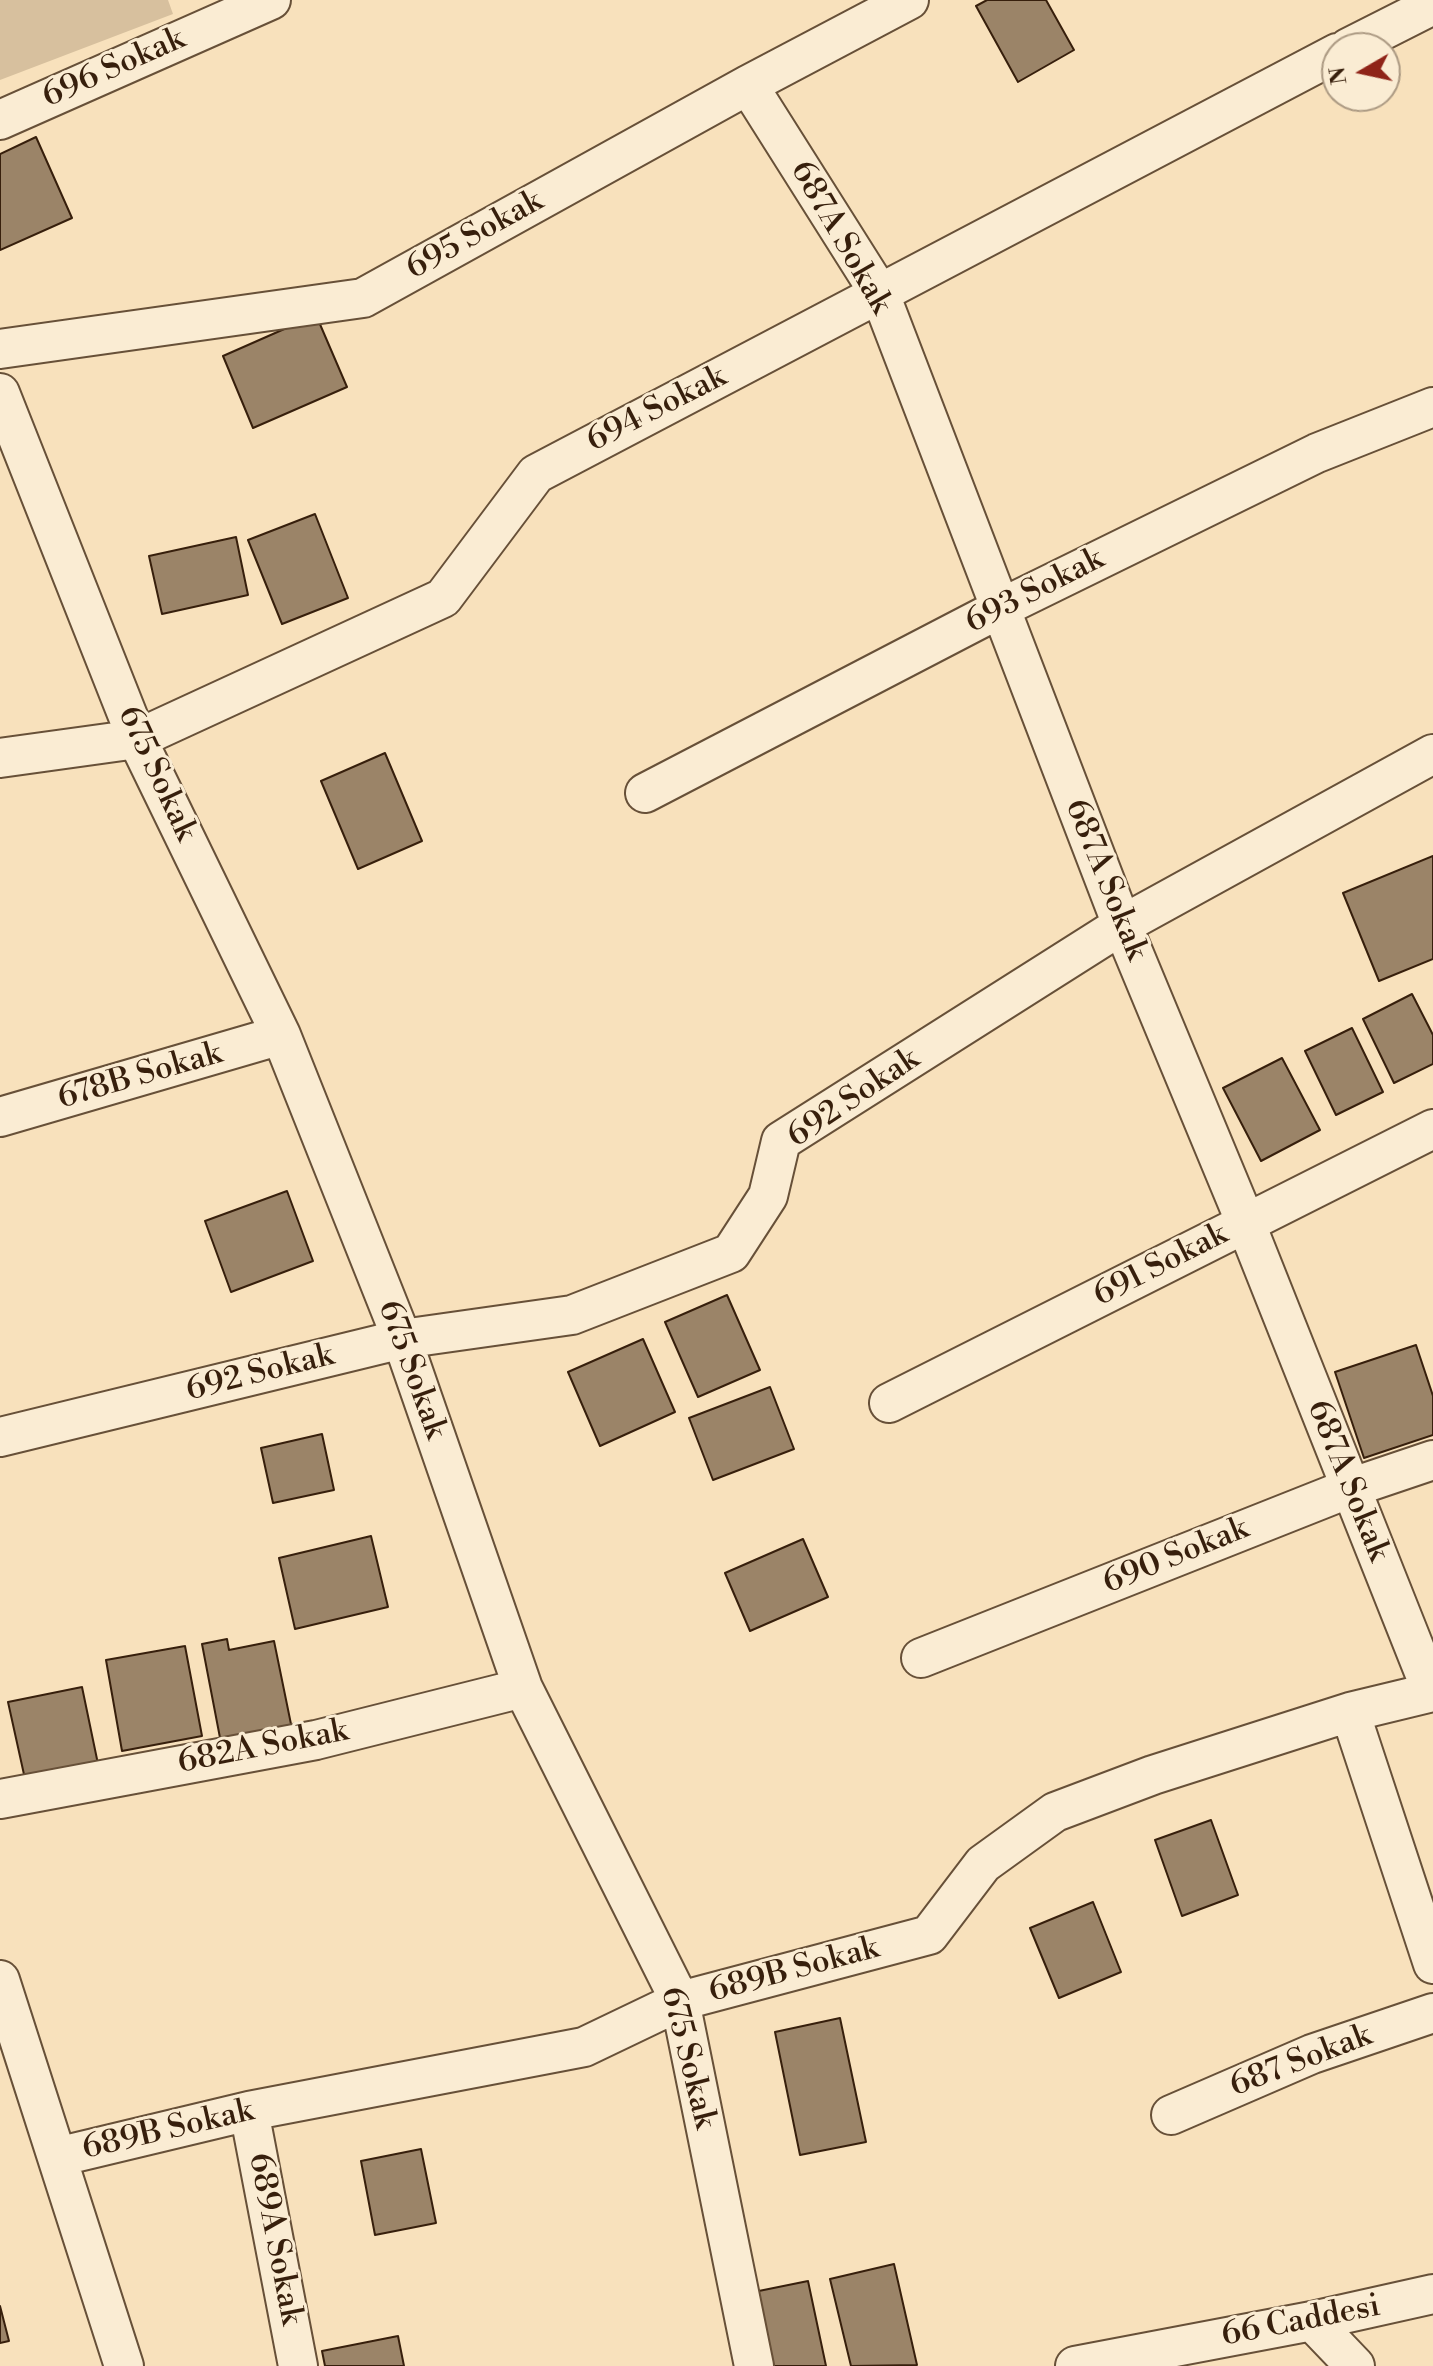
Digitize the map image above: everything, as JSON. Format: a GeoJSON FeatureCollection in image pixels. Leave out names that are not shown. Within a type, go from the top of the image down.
{"type":"FeatureCollection","features":[{"type":"Feature","properties":{"kind":"street","name":"696 Sokak"},"geometry":{"type":"LineString","coordinates":[[0,120],[271,0]]}},
{"type":"Feature","properties":{"kind":"street","name":"695 Sokak"},"geometry":{"type":"LineString","coordinates":[[0,349],[363,298],[748,85],[909,0]]}},
{"type":"Feature","properties":{"kind":"street"},"geometry":{"type":"LineString","coordinates":[[1380,32],[1433,5]]}},
{"type":"Feature","properties":{"kind":"street","name":"694 Sokak"},"geometry":{"type":"LineString","coordinates":[[0,758],[137,739],[443,598],[536,474],[1321,61]]}},
{"type":"Feature","properties":{"kind":"street","name":"687A Sokak"},"geometry":{"type":"LineString","coordinates":[[748,85],[880,294],[1122,925],[1246,1224],[1433,1692]]}},
{"type":"Feature","properties":{"kind":"street","name":"675 Sokak"},"geometry":{"type":"LineString","coordinates":[[0,393],[137,739],[281,1035],[402,1339],[523,1688],[680,2001],[754,2366]]}},
{"type":"Feature","properties":{"kind":"street","name":"693 Sokak"},"geometry":{"type":"LineString","coordinates":[[645,793],[999,609],[1317,453],[1433,407]]}},
{"type":"Feature","properties":{"kind":"street","name":"692 Sokak"},"geometry":{"type":"LineString","coordinates":[[0,1437],[402,1339],[572,1315],[731,1253],[768,1196],[781,1141],[1122,925],[1433,754]]}},
{"type":"Feature","properties":{"kind":"street","name":"678B Sokak"},"geometry":{"type":"LineString","coordinates":[[0,1117],[281,1035]]}},
{"type":"Feature","properties":{"kind":"street","name":"691 Sokak"},"geometry":{"type":"LineString","coordinates":[[889,1403],[1433,1129]]}},
{"type":"Feature","properties":{"kind":"street","name":"690 Sokak"},"geometry":{"type":"LineString","coordinates":[[921,1658],[1350,1488],[1433,1460]]}},
{"type":"Feature","properties":{"kind":"street","name":"682A Sokak"},"geometry":{"type":"LineString","coordinates":[[0,1799],[316,1740],[523,1688]]}},
{"type":"Feature","properties":{"kind":"street","name":"689B Sokak"},"geometry":{"type":"LineString","coordinates":[[57,2157],[249,2111],[584,2047],[680,2001],[929,1935],[983,1864],[1055,1812],[1153,1775],[1350,1712],[1433,1692]]}},
{"type":"Feature","properties":{"kind":"street"},"geometry":{"type":"LineString","coordinates":[[1350,1712],[1433,1964]]}},
{"type":"Feature","properties":{"kind":"street"},"geometry":{"type":"LineString","coordinates":[[0,1980],[124,2366]]}},
{"type":"Feature","properties":{"kind":"street","name":"687 Sokak"},"geometry":{"type":"LineString","coordinates":[[1171,2115],[1312,2054],[1433,2013]]}},
{"type":"Feature","properties":{"kind":"street","name":"689A Sokak"},"geometry":{"type":"LineString","coordinates":[[249,2111],[298,2366]]}},
{"type":"Feature","properties":{"kind":"street","name":"66 Caddesi"},"geometry":{"type":"LineString","coordinates":[[1075,2366],[1312,2321],[1433,2294]]}},
{"type":"Feature","properties":{"kind":"street"},"geometry":{"type":"LineString","coordinates":[[1312,2321],[1355,2366]]}},
{"type":"Feature","properties":{"kind":"shaded area"},"geometry":{"type":"Polygon","coordinates":[[[0,0],[168,0],[173,14],[0,80],[0,0]]]}},
{"type":"Feature","properties":{"kind":"building"},"geometry":{"type":"Polygon","coordinates":[[[987,0],[1046,0],[1074,50],[1018,82],[976,6],[987,0]]]}},
{"type":"Feature","properties":{"kind":"building"},"geometry":{"type":"Polygon","coordinates":[[[36,137],[72,218],[0,250],[0,154],[36,137]]]}},
{"type":"Feature","properties":{"kind":"building"},"geometry":{"type":"Polygon","coordinates":[[[316,315],[347,387],[253,428],[223,356],[316,315]]]}},
{"type":"Feature","properties":{"kind":"building"},"geometry":{"type":"Polygon","coordinates":[[[315,514],[348,598],[282,624],[248,540],[315,514]]]}},
{"type":"Feature","properties":{"kind":"building"},"geometry":{"type":"Polygon","coordinates":[[[236,537],[248,595],[162,614],[149,556],[236,537]]]}},
{"type":"Feature","properties":{"kind":"building"},"geometry":{"type":"Polygon","coordinates":[[[385,753],[422,841],[358,869],[321,781],[385,753]]]}},
{"type":"Feature","properties":{"kind":"building"},"geometry":{"type":"Polygon","coordinates":[[[1433,856],[1433,959],[1379,981],[1343,893],[1433,856]]]}},
{"type":"Feature","properties":{"kind":"building"},"geometry":{"type":"Polygon","coordinates":[[[1412,994],[1433,1035],[1433,1064],[1394,1083],[1363,1019],[1412,994]]]}},
{"type":"Feature","properties":{"kind":"building"},"geometry":{"type":"Polygon","coordinates":[[[1352,1028],[1383,1092],[1336,1115],[1305,1051],[1352,1028]]]}},
{"type":"Feature","properties":{"kind":"building"},"geometry":{"type":"Polygon","coordinates":[[[1282,1058],[1320,1130],[1261,1161],[1223,1088],[1282,1058]]]}},
{"type":"Feature","properties":{"kind":"building"},"geometry":{"type":"Polygon","coordinates":[[[287,1191],[313,1261],[231,1292],[205,1221],[287,1191]]]}},
{"type":"Feature","properties":{"kind":"building"},"geometry":{"type":"Polygon","coordinates":[[[727,1295],[760,1370],[698,1397],[665,1322],[727,1295]]]}},
{"type":"Feature","properties":{"kind":"building"},"geometry":{"type":"Polygon","coordinates":[[[643,1339],[675,1412],[600,1446],[568,1372],[643,1339]]]}},
{"type":"Feature","properties":{"kind":"building"},"geometry":{"type":"Polygon","coordinates":[[[1416,1345],[1433,1396],[1433,1435],[1364,1458],[1335,1372],[1416,1345]]]}},
{"type":"Feature","properties":{"kind":"building"},"geometry":{"type":"Polygon","coordinates":[[[770,1387],[794,1449],[713,1480],[689,1418],[770,1387]]]}},
{"type":"Feature","properties":{"kind":"building"},"geometry":{"type":"Polygon","coordinates":[[[322,1434],[334,1490],[273,1503],[261,1448],[322,1434]]]}},
{"type":"Feature","properties":{"kind":"building"},"geometry":{"type":"Polygon","coordinates":[[[371,1536],[388,1607],[295,1629],[279,1558],[371,1536]]]}},
{"type":"Feature","properties":{"kind":"building"},"geometry":{"type":"Polygon","coordinates":[[[803,1539],[828,1597],[750,1631],[725,1573],[803,1539]]]}},
{"type":"Feature","properties":{"kind":"building"},"geometry":{"type":"Polygon","coordinates":[[[227,1639],[229,1650],[274,1641],[292,1729],[221,1743],[202,1644],[227,1639]]]}},
{"type":"Feature","properties":{"kind":"building"},"geometry":{"type":"Polygon","coordinates":[[[185,1646],[202,1736],[122,1751],[106,1660],[185,1646]]]}},
{"type":"Feature","properties":{"kind":"building"},"geometry":{"type":"Polygon","coordinates":[[[82,1687],[98,1764],[25,1779],[8,1702],[82,1687]]]}},
{"type":"Feature","properties":{"kind":"building"},"geometry":{"type":"Polygon","coordinates":[[[1211,1820],[1238,1895],[1182,1916],[1155,1840],[1211,1820]]]}},
{"type":"Feature","properties":{"kind":"building"},"geometry":{"type":"Polygon","coordinates":[[[1093,1902],[1121,1972],[1059,1998],[1030,1928],[1093,1902]]]}},
{"type":"Feature","properties":{"kind":"building"},"geometry":{"type":"Polygon","coordinates":[[[840,2018],[866,2142],[800,2155],[775,2032],[840,2018]]]}},
{"type":"Feature","properties":{"kind":"building"},"geometry":{"type":"Polygon","coordinates":[[[421,2149],[436,2223],[375,2235],[361,2161],[421,2149]]]}},
{"type":"Feature","properties":{"kind":"building"},"geometry":{"type":"Polygon","coordinates":[[[894,2264],[917,2365],[851,2366],[830,2279],[894,2264]]]}},
{"type":"Feature","properties":{"kind":"building"},"geometry":{"type":"Polygon","coordinates":[[[808,2281],[826,2366],[759,2366],[744,2294],[808,2281]]]}},
{"type":"Feature","properties":{"kind":"building"},"geometry":{"type":"Polygon","coordinates":[[[0,2306],[9,2341],[0,2343],[0,2306]]]}},
{"type":"Feature","properties":{"kind":"building"},"geometry":{"type":"Polygon","coordinates":[[[398,2336],[404,2366],[325,2366],[322,2351],[398,2336]]]}}]}
